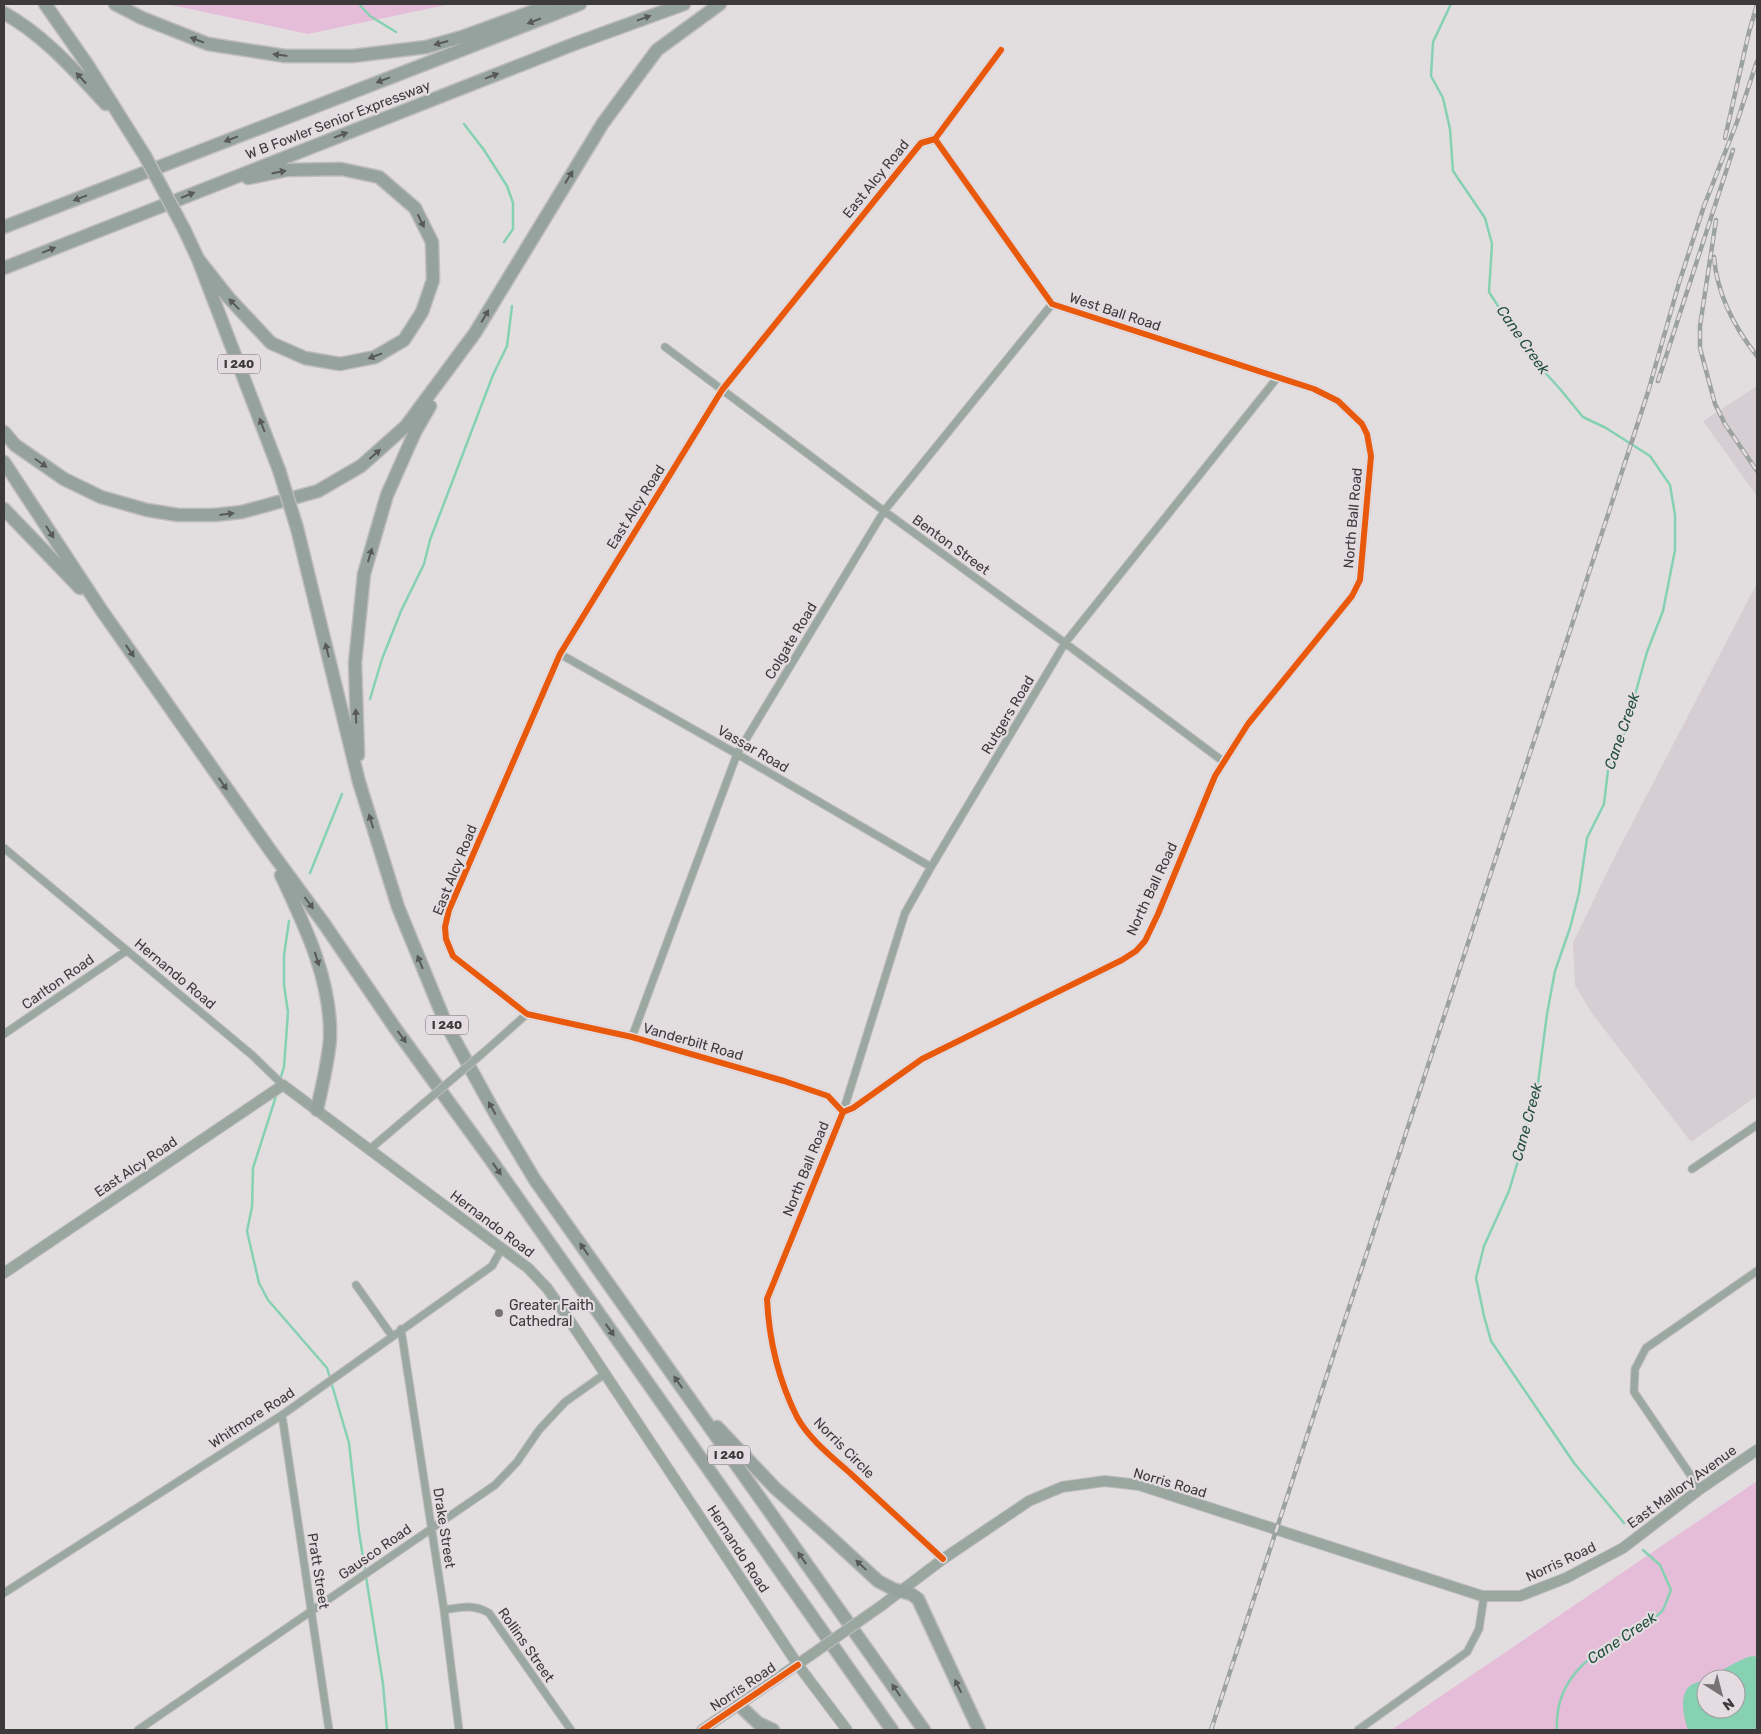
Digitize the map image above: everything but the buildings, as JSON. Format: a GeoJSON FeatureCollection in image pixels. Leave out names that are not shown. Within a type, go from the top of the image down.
{"type":"FeatureCollection","features":[{"type":"Feature","properties":{"kind":"highway"},"geometry":{"type":"LineString","coordinates":[[45,4],[82,56],[127,126]]}},
{"type":"Feature","properties":{"kind":"highway"},"geometry":{"type":"LineString","coordinates":[[115,4],[142,18],[208,44],[285,56],[353,56],[426,47],[462,37],[553,4]]}},
{"type":"Feature","properties":{"kind":"highway","name":"W B Fowler Senior Expressway"},"geometry":{"type":"LineString","coordinates":[[4,227],[580,4]]}},
{"type":"Feature","properties":{"kind":"highway","name":"W B Fowler Senior Expressway"},"geometry":{"type":"LineString","coordinates":[[4,268],[574,44],[684,4]]}},
{"type":"Feature","properties":{"kind":"highway"},"geometry":{"type":"LineString","coordinates":[[4,432],[15,445],[64,479],[101,497],[147,510],[178,515],[214,516],[242,512],[318,492],[361,466],[406,426],[475,334],[602,124],[651,57],[657,50],[720,4]]}},
{"type":"Feature","properties":{"kind":"highway"},"geometry":{"type":"LineString","coordinates":[[4,13],[37,36],[62,58],[127,126]]}},
{"type":"Feature","properties":{"kind":"highway","name":"I 240"},"geometry":{"type":"LineString","coordinates":[[127,126],[184,229],[198,259],[279,470],[297,528],[359,782],[398,907],[446,1024],[496,1115],[535,1180],[924,1730]]}},
{"type":"Feature","properties":{"kind":"highway"},"geometry":{"type":"LineString","coordinates":[[198,259],[228,297],[271,343],[305,358],[340,364],[375,357],[404,340],[422,312],[433,280],[432,242],[415,208],[379,177],[341,170],[287,170],[214,185]]}},
{"type":"Feature","properties":{"kind":"highway"},"geometry":{"type":"LineString","coordinates":[[359,782],[355,663],[364,574],[387,495],[414,432],[459,357]]}},
{"type":"Feature","properties":{"kind":"highway"},"geometry":{"type":"LineString","coordinates":[[4,462],[102,611]]}},
{"type":"Feature","properties":{"kind":"highway"},"geometry":{"type":"LineString","coordinates":[[4,509],[102,611]]}},
{"type":"Feature","properties":{"kind":"highway","name":"I 240"},"geometry":{"type":"LineString","coordinates":[[102,611],[892,1730]]}},
{"type":"Feature","properties":{"kind":"highway"},"geometry":{"type":"LineString","coordinates":[[270,850],[314,950],[326,995],[330,1038],[326,1070],[317,1110]]}},
{"type":"Feature","properties":{"kind":"highway"},"geometry":{"type":"LineString","coordinates":[[693,1403],[775,1488],[878,1582],[902,1590],[918,1599],[979,1730]]}},
{"type":"Feature","properties":{"kind":"highway"},"geometry":{"type":"LineString","coordinates":[[739,1705],[758,1723],[773,1730]]}},
{"type":"Feature","properties":{"kind":"main road","name":"Hernando Road"},"geometry":{"type":"LineString","coordinates":[[283,1085],[502,1248],[528,1268],[547,1288],[606,1373],[798,1665],[847,1730]]}},
{"type":"Feature","properties":{"kind":"main road","name":"East Alcy Road"},"geometry":{"type":"LineString","coordinates":[[4,1273],[283,1085]]}},
{"type":"Feature","properties":{"kind":"main road","name":"East Mallory Avenue"},"geometry":{"type":"LineString","coordinates":[[1623,1548],[1700,1489],[1757,1450]]}},
{"type":"Feature","properties":{"kind":"main road","name":"Norris Road"},"geometry":{"type":"LineString","coordinates":[[702,1730],[798,1665],[943,1559],[1029,1501],[1062,1487],[1105,1481],[1139,1486],[1484,1596],[1520,1596],[1566,1578],[1623,1548]]}},
{"type":"Feature","properties":{"kind":"street","name":"East Alcy Road"},"geometry":{"type":"LineString","coordinates":[[527,1014],[453,956],[446,939],[445,927],[450,910],[560,654],[722,390],[921,143],[935,139],[1001,50]]}},
{"type":"Feature","properties":{"kind":"street","name":"West Ball Road"},"geometry":{"type":"LineString","coordinates":[[935,139],[1052,304],[1314,389],[1338,401],[1356,417]]}},
{"type":"Feature","properties":{"kind":"street","name":"Colgate Road"},"geometry":{"type":"LineString","coordinates":[[632,1037],[737,754],[884,511],[1052,304]]}},
{"type":"Feature","properties":{"kind":"street","name":"Benton Street"},"geometry":{"type":"LineString","coordinates":[[665,347],[1224,762]]}},
{"type":"Feature","properties":{"kind":"street","name":"Rutgers Road"},"geometry":{"type":"LineString","coordinates":[[843,1112],[905,913],[931,867],[1065,643],[1278,378]]}},
{"type":"Feature","properties":{"kind":"street","name":"North Ball Road"},"geometry":{"type":"LineString","coordinates":[[767,1299],[843,1112],[853,1108],[922,1059],[1122,960],[1136,951],[1145,941],[1215,776],[1248,724],[1352,596],[1360,580],[1371,456],[1367,434],[1356,417]]}},
{"type":"Feature","properties":{"kind":"street","name":"Vassar Road"},"geometry":{"type":"LineString","coordinates":[[560,654],[931,867]]}},
{"type":"Feature","properties":{"kind":"street","name":"Hernando Road"},"geometry":{"type":"LineString","coordinates":[[4,848],[252,1055],[283,1085]]}},
{"type":"Feature","properties":{"kind":"street","name":"Carlton Road"},"geometry":{"type":"LineString","coordinates":[[4,1034],[126,951]]}},
{"type":"Feature","properties":{"kind":"street","name":"Vanderbilt Road"},"geometry":{"type":"LineString","coordinates":[[527,1014],[632,1037],[784,1081],[828,1096],[843,1112]]}},
{"type":"Feature","properties":{"kind":"street"},"geometry":{"type":"LineString","coordinates":[[370,1149],[527,1014]]}},
{"type":"Feature","properties":{"kind":"street"},"geometry":{"type":"LineString","coordinates":[[1692,1168],[1757,1125]]}},
{"type":"Feature","properties":{"kind":"street","name":"Whitmore Road"},"geometry":{"type":"LineString","coordinates":[[4,1593],[282,1415],[492,1266],[502,1248]]}},
{"type":"Feature","properties":{"kind":"street"},"geometry":{"type":"LineString","coordinates":[[1700,1489],[1634,1392],[1635,1369],[1646,1348],[1757,1271]]}},
{"type":"Feature","properties":{"kind":"street"},"geometry":{"type":"LineString","coordinates":[[356,1284],[392,1336]]}},
{"type":"Feature","properties":{"kind":"street","name":"Norris Circle"},"geometry":{"type":"LineString","coordinates":[[767,1299],[768,1323],[773,1349],[798,1419],[818,1443],[943,1559]]}},
{"type":"Feature","properties":{"kind":"street","name":"Drake Street"},"geometry":{"type":"LineString","coordinates":[[402,1329],[444,1610],[459,1730]]}},
{"type":"Feature","properties":{"kind":"street","name":"Gausco Road"},"geometry":{"type":"LineString","coordinates":[[138,1730],[495,1485],[517,1462],[539,1430],[565,1402],[606,1373]]}},
{"type":"Feature","properties":{"kind":"street","name":"Pratt Street"},"geometry":{"type":"LineString","coordinates":[[282,1415],[329,1730]]}},
{"type":"Feature","properties":{"kind":"street"},"geometry":{"type":"LineString","coordinates":[[1358,1730],[1467,1652],[1479,1629],[1484,1596]]}},
{"type":"Feature","properties":{"kind":"street","name":"Rollins Street"},"geometry":{"type":"LineString","coordinates":[[444,1610],[469,1606],[480,1607],[489,1613],[571,1730]]}},
{"type":"Feature","properties":{"kind":"shaded area"},"geometry":{"type":"Polygon","coordinates":[[[166,4],[451,4],[308,34],[166,4]]]}},
{"type":"Feature","properties":{"kind":"shaded area"},"geometry":{"type":"Polygon","coordinates":[[[1757,386],[1757,496],[1703,421],[1757,386]]]}},
{"type":"Feature","properties":{"kind":"shaded area"},"geometry":{"type":"Polygon","coordinates":[[[1757,583],[1757,1096],[1691,1142],[1591,1012],[1575,985],[1573,943],[1611,864],[1757,583]]]}},
{"type":"Feature","properties":{"kind":"shaded area"},"geometry":{"type":"Polygon","coordinates":[[[1757,1481],[1757,1730],[1391,1730],[1757,1481]]]}},
{"type":"Feature","properties":{"kind":"shaded area"},"geometry":{"type":"Polygon","coordinates":[[[1757,1657],[1757,1730],[1688,1730],[1683,1706],[1684,1694],[1691,1685],[1696,1683],[1696,1719],[1746,1719],[1746,1669],[1724,1669],[1747,1658],[1757,1657]]]}},
{"type":"Feature","properties":{"kind":"waterway"},"geometry":{"type":"LineString","coordinates":[[359,4],[370,16],[396,32]]}},
{"type":"Feature","properties":{"kind":"waterway","name":"Cane Creek"},"geometry":{"type":"LineString","coordinates":[[1451,4],[1433,42],[1431,76],[1443,98],[1450,129],[1453,171],[1485,218],[1492,244],[1489,292],[1531,357],[1583,417],[1606,428],[1650,456],[1670,485],[1675,515],[1675,550],[1663,611],[1647,652],[1623,738],[1608,770],[1604,804],[1587,838],[1579,893],[1570,928],[1555,971],[1538,1083],[1509,1191],[1484,1246],[1476,1278],[1491,1341],[1574,1463],[1624,1523]]}},
{"type":"Feature","properties":{"kind":"waterway"},"geometry":{"type":"LineString","coordinates":[[464,124],[484,150],[507,186],[513,203],[513,229],[504,242]]}},
{"type":"Feature","properties":{"kind":"waterway"},"geometry":{"type":"LineString","coordinates":[[370,699],[382,659],[401,611],[424,564],[430,540],[493,375],[507,346],[512,306]]}},
{"type":"Feature","properties":{"kind":"waterway"},"geometry":{"type":"LineString","coordinates":[[310,873],[342,794]]}},
{"type":"Feature","properties":{"kind":"waterway"},"geometry":{"type":"LineString","coordinates":[[280,1080],[284,1067],[288,1012],[284,985],[284,955],[289,921]]}},
{"type":"Feature","properties":{"kind":"waterway"},"geometry":{"type":"LineString","coordinates":[[277,1093],[253,1168],[252,1207],[247,1231],[259,1283],[268,1300],[327,1368],[349,1443],[359,1532],[383,1684],[387,1730]]}},
{"type":"Feature","properties":{"kind":"waterway","name":"Cane Creek"},"geometry":{"type":"LineString","coordinates":[[1557,1730],[1558,1711],[1562,1694],[1580,1668],[1606,1646],[1657,1616],[1665,1606],[1671,1590],[1660,1565],[1643,1550]]}},
{"type":"Feature","properties":{"kind":"railway"},"geometry":{"type":"LineString","coordinates":[[1725,138],[1757,5]]}},
{"type":"Feature","properties":{"kind":"railway"},"geometry":{"type":"LineString","coordinates":[[1211,1730],[1648,392],[1679,283],[1704,206],[1737,122],[1757,61]]}},
{"type":"Feature","properties":{"kind":"railway"},"geometry":{"type":"LineString","coordinates":[[1658,381],[1733,150]]}},
{"type":"Feature","properties":{"kind":"railway"},"geometry":{"type":"LineString","coordinates":[[1716,220],[1700,326],[1700,348],[1715,404],[1725,424],[1757,471]]}},
{"type":"Feature","properties":{"kind":"railway"},"geometry":{"type":"LineString","coordinates":[[1714,257],[1719,284],[1728,310],[1741,334],[1757,356]]}},
{"type":"Feature","properties":{"kind":"cycle path"},"geometry":{"type":"LineString","coordinates":[[843,1112],[828,1096],[784,1081],[632,1037],[527,1014],[453,956],[446,939],[445,927],[449,910],[560,654],[722,390],[921,143],[935,139],[1001,50]]}},
{"type":"Feature","properties":{"kind":"cycle path"},"geometry":{"type":"LineString","coordinates":[[935,139],[1052,304],[1314,389],[1338,401],[1362,424],[1367,434],[1371,456],[1360,580],[1352,596],[1248,724],[1215,776],[1145,941],[1136,951],[1122,960],[922,1059],[853,1108],[843,1112],[767,1299],[770,1330],[780,1375],[802,1425],[821,1447],[943,1559]]}},
{"type":"Feature","properties":{"kind":"cycle path"},"geometry":{"type":"LineString","coordinates":[[702,1730],[798,1665]]}},
{"type":"Feature","properties":{"kind":"place","name":"Greater Faith Cathedral"},"geometry":{"type":"Point","coordinates":[499,1313]}}]}
